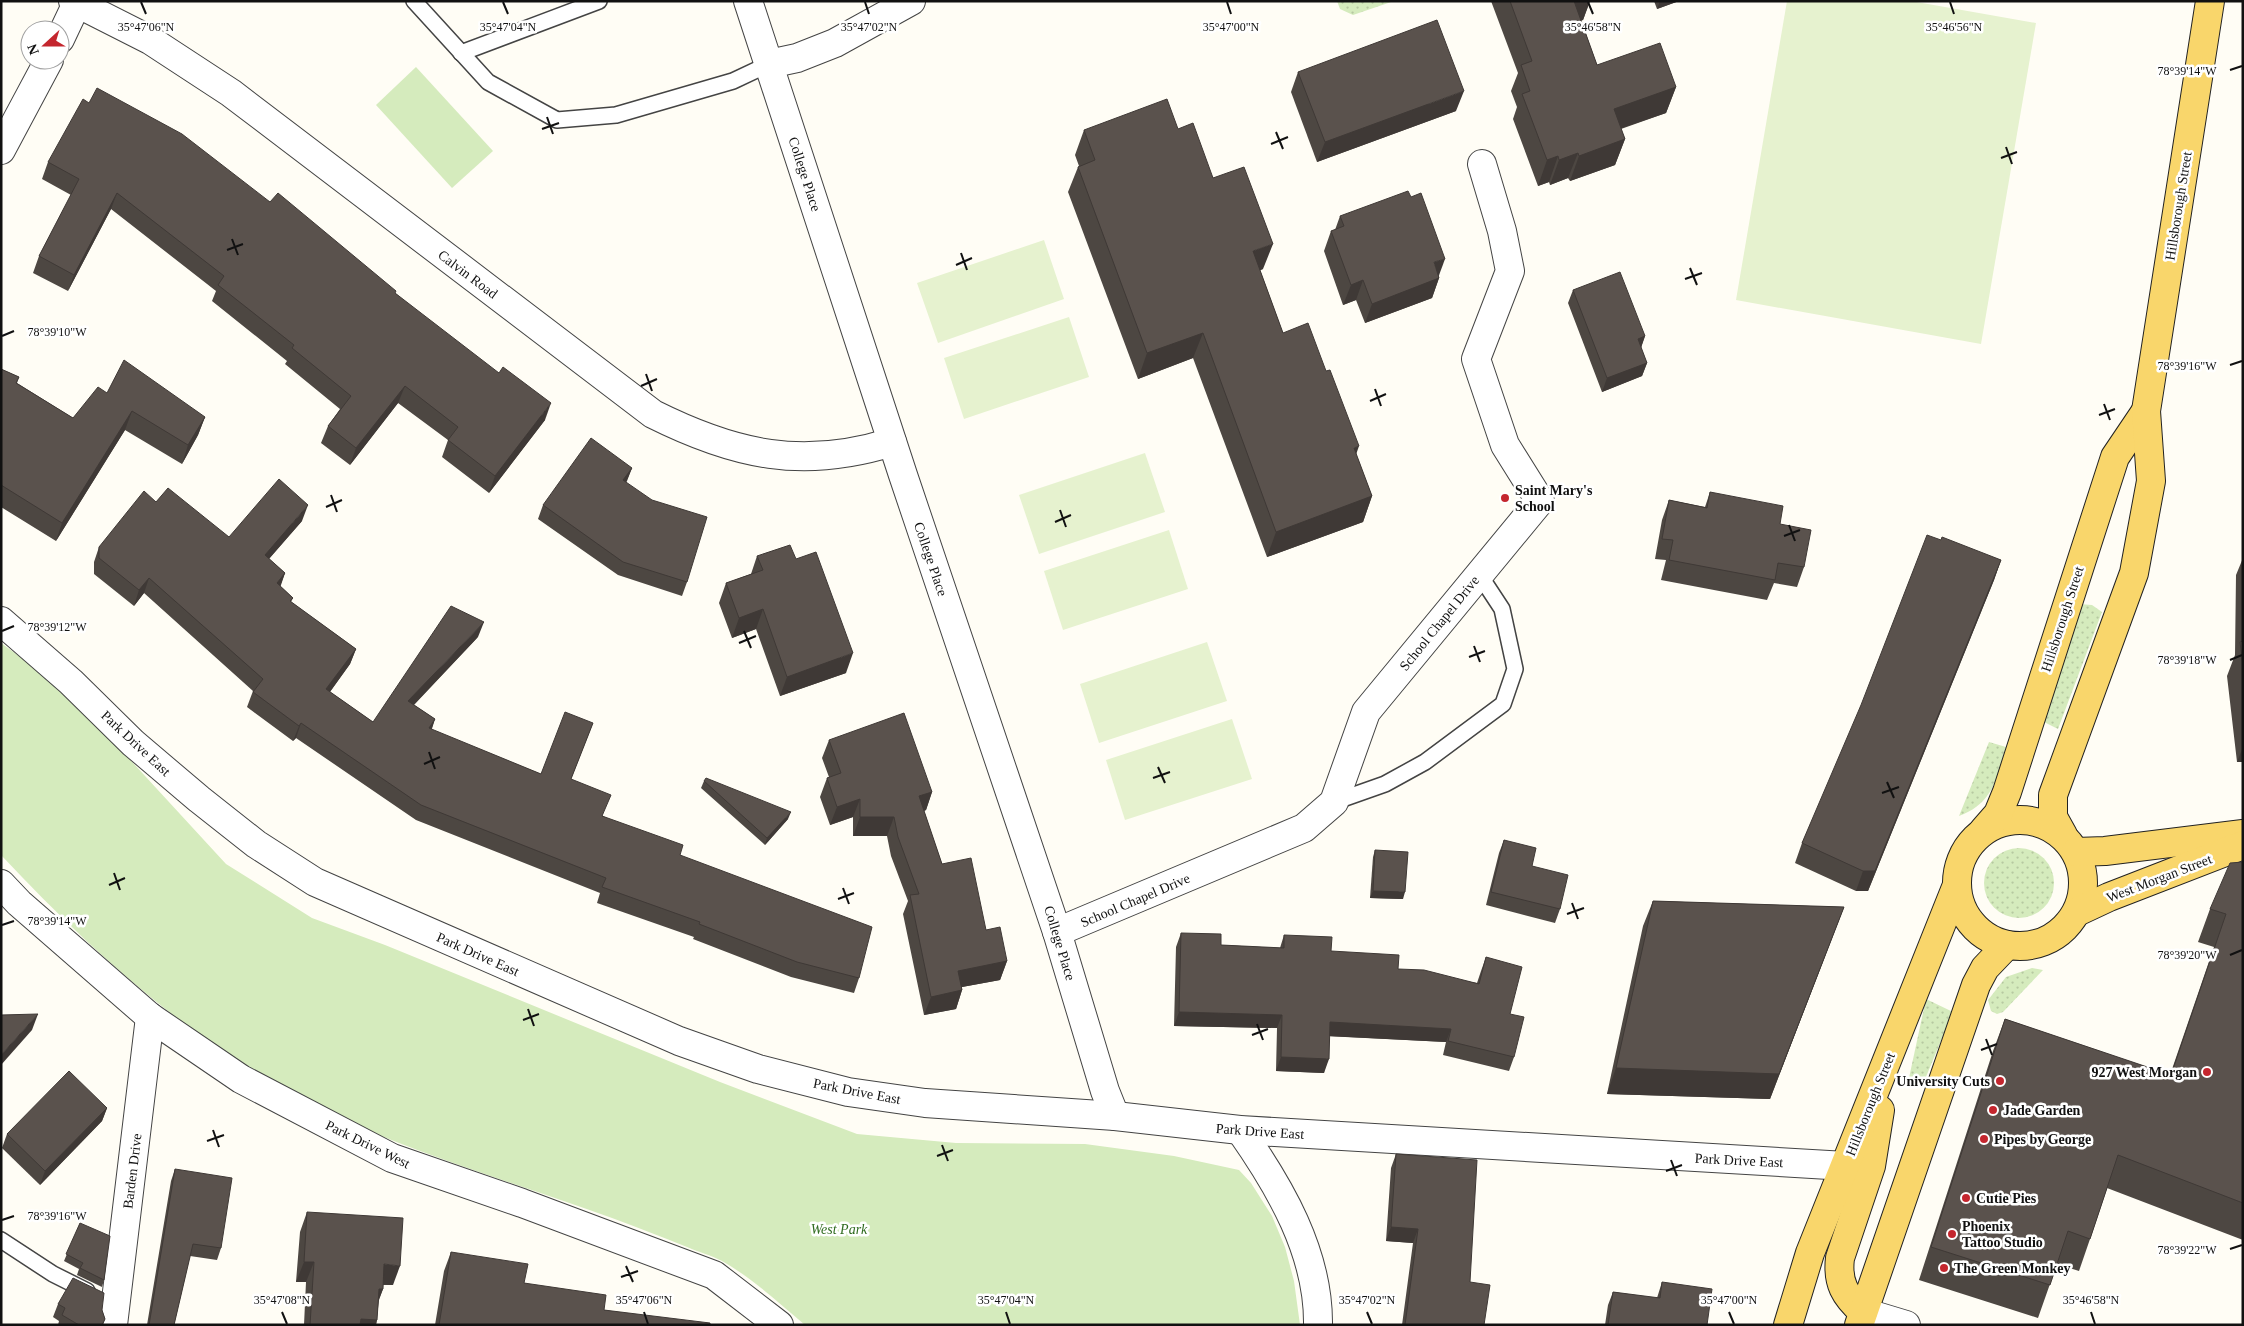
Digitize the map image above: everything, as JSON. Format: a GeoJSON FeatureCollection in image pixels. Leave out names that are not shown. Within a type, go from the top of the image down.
{"type":"FeatureCollection","features":[{"type":"Feature","properties":{"kind":"main road","name":"Hillsborough Street"},"geometry":{"type":"LineString","coordinates":[[2069,844],[2053,817],[2053,795],[2134,573],[2151,481],[2146,411],[2210,1]]}},
{"type":"Feature","properties":{"kind":"main road","name":"Hillsborough Street"},"geometry":{"type":"LineString","coordinates":[[1984,830],[1998,814],[2007,792],[2115,457],[2146,411]]}},
{"type":"Feature","properties":{"kind":"main road"},"geometry":{"type":"LineString","coordinates":[[2024,820],[2045,824],[2069,844],[2083,871],[2083,892],[2077,912],[2063,930],[2041,944],[2024,947],[2007,945],[1987,937],[1972,924],[1961,905],[1957,885],[1960,864],[1969,845],[1984,830],[2003,821],[2024,820]]}},
{"type":"Feature","properties":{"kind":"main road","name":"West Morgan Street"},"geometry":{"type":"LineString","coordinates":[[2069,844],[2105,851],[2243,834]]}},
{"type":"Feature","properties":{"kind":"main road","name":"West Morgan Street"},"geometry":{"type":"LineString","coordinates":[[2077,912],[2109,897],[2243,846]]}},
{"type":"Feature","properties":{"kind":"main road","name":"Hillsborough Street"},"geometry":{"type":"LineString","coordinates":[[1788,1325],[1810,1253],[1957,885]]}},
{"type":"Feature","properties":{"kind":"main road"},"geometry":{"type":"LineString","coordinates":[[1861,1318],[1976,985],[1985,968],[2007,945]]}},
{"type":"Feature","properties":{"kind":"main road"},"geometry":{"type":"LineString","coordinates":[[1861,1318],[1840,1284],[1838,1272],[1840,1258],[1871,1166],[1889,1058]]}},
{"type":"Feature","properties":{"kind":"street","name":"College Place"},"geometry":{"type":"LineString","coordinates":[[748,1],[892,442],[1057,932],[1105,1091],[1115,1116]]}},
{"type":"Feature","properties":{"kind":"street"},"geometry":{"type":"LineString","coordinates":[[769,64],[798,58],[836,43],[910,1]]}},
{"type":"Feature","properties":{"kind":"street"},"geometry":{"type":"LineString","coordinates":[[68,20],[75,2]]}},
{"type":"Feature","properties":{"kind":"street","name":"Calvin Road"},"geometry":{"type":"LineString","coordinates":[[75,2],[150,40],[231,92],[653,414],[706,438],[751,451],[778,456],[811,458],[863,452],[892,442]]}},
{"type":"Feature","properties":{"kind":"street"},"geometry":{"type":"LineString","coordinates":[[1,150],[44,70]]}},
{"type":"Feature","properties":{"kind":"street","name":"School Chapel Drive"},"geometry":{"type":"LineString","coordinates":[[1057,932],[1304,828],[1334,802],[1366,712],[1540,501],[1505,445],[1476,359],[1510,271],[1502,231],[1482,164]]}},
{"type":"Feature","properties":{"kind":"street","name":"Park Drive East"},"geometry":{"type":"LineString","coordinates":[[1,621],[64,675],[133,743],[198,799],[256,844],[315,882],[679,1042],[758,1070],[848,1092],[925,1103],[1115,1116],[1240,1130],[1846,1166]]}},
{"type":"Feature","properties":{"kind":"street","name":"Park Drive West"},"geometry":{"type":"LineString","coordinates":[[1,884],[19,903],[150,1017],[241,1079],[392,1158],[714,1275],[779,1325]]}},
{"type":"Feature","properties":{"kind":"street","name":"Barden Drive"},"geometry":{"type":"LineString","coordinates":[[114,1315],[150,1017]]}},
{"type":"Feature","properties":{"kind":"street"},"geometry":{"type":"LineString","coordinates":[[1240,1130],[1268,1171],[1291,1216],[1311,1266],[1318,1308],[1318,1325]]}},
{"type":"Feature","properties":{"kind":"street"},"geometry":{"type":"LineString","coordinates":[[1861,1318],[1906,1325]]}},
{"type":"Feature","properties":{"kind":"lane"},"geometry":{"type":"LineString","coordinates":[[414,1],[488,82],[557,120],[616,115],[733,81],[769,64]]}},
{"type":"Feature","properties":{"kind":"lane"},"geometry":{"type":"LineString","coordinates":[[461,53],[599,1]]}},
{"type":"Feature","properties":{"kind":"lane"},"geometry":{"type":"LineString","coordinates":[[1334,802],[1386,784],[1425,762],[1503,704],[1515,669],[1502,609],[1479,574]]}},
{"type":"Feature","properties":{"kind":"lane"},"geometry":{"type":"LineString","coordinates":[[1,1240],[114,1315]]}},
{"type":"Feature","properties":{"kind":"green space"},"geometry":{"type":"Polygon","coordinates":[[[1337,1],[1394,1],[1353,15],[1340,9],[1337,1]]]}},
{"type":"Feature","properties":{"kind":"green space"},"geometry":{"type":"Polygon","coordinates":[[[1787,1],[1911,1],[2036,23],[1981,344],[1736,300],[1787,1]]]}},
{"type":"Feature","properties":{"kind":"green space"},"geometry":{"type":"Polygon","coordinates":[[[416,67],[493,151],[452,188],[376,105],[416,67]]]}},
{"type":"Feature","properties":{"kind":"green space"},"geometry":{"type":"Polygon","coordinates":[[[1044,240],[1064,299],[938,343],[917,283],[1044,240]]]}},
{"type":"Feature","properties":{"kind":"green space"},"geometry":{"type":"Polygon","coordinates":[[[1069,317],[1089,377],[964,419],[944,358],[1069,317]]]}},
{"type":"Feature","properties":{"kind":"green space"},"geometry":{"type":"Polygon","coordinates":[[[1145,453],[1165,512],[1039,554],[1019,495],[1145,453]]]}},
{"type":"Feature","properties":{"kind":"green space"},"geometry":{"type":"Polygon","coordinates":[[[1169,530],[1188,589],[1063,630],[1044,571],[1169,530]]]}},
{"type":"Feature","properties":{"kind":"green space"},"geometry":{"type":"Polygon","coordinates":[[[2079,604],[2092,605],[2102,612],[2058,729],[2042,721],[2079,604]]]}},
{"type":"Feature","properties":{"kind":"green space"},"geometry":{"type":"Polygon","coordinates":[[[1207,642],[1227,701],[1099,743],[1080,684],[1207,642]]]}},
{"type":"Feature","properties":{"kind":"green space","name":"West Park"},"geometry":{"type":"Polygon","coordinates":[[[1,643],[33,666],[111,739],[226,864],[312,918],[385,945],[720,1082],[857,1134],[956,1143],[1085,1144],[1174,1156],[1239,1170],[1251,1183],[1272,1216],[1285,1247],[1294,1281],[1300,1325],[805,1325],[755,1283],[718,1259],[612,1218],[423,1152],[362,1128],[310,1104],[261,1076],[213,1045],[167,1011],[81,936],[1,855],[1,643]]]}},
{"type":"Feature","properties":{"kind":"green space"},"geometry":{"type":"Polygon","coordinates":[[[1232,719],[1252,779],[1125,820],[1106,760],[1232,719]]]}},
{"type":"Feature","properties":{"kind":"green space"},"geometry":{"type":"Polygon","coordinates":[[[1989,742],[2006,747],[1992,789],[1979,805],[1959,816],[1989,742]]]}},
{"type":"Feature","properties":{"kind":"green space"},"geometry":{"type":"Polygon","coordinates":[[[2019,848],[2032,851],[2044,858],[2051,870],[2054,883],[2051,896],[2044,908],[2032,915],[2019,918],[2006,915],[1994,908],[1987,896],[1984,883],[1987,870],[1994,858],[2006,851],[2019,848]]]}},
{"type":"Feature","properties":{"kind":"green space"},"geometry":{"type":"Polygon","coordinates":[[[2032,968],[2043,970],[2003,1012],[1997,1014],[1991,1011],[1988,1000],[2006,977],[2032,968]]]}},
{"type":"Feature","properties":{"kind":"green space"},"geometry":{"type":"Polygon","coordinates":[[[1926,999],[1953,1012],[1923,1084],[1909,1078],[1926,999]]]}},
{"type":"Feature","properties":{"kind":"building"},"geometry":{"type":"Polygon","coordinates":[[[1510,1],[1574,1],[1597,65],[1660,43],[1676,87],[1614,109],[1625,139],[1579,156],[1578,153],[1559,160],[1558,156],[1547,160],[1522,94],[1530,91],[1521,65],[1532,61],[1510,1]]]}},
{"type":"Feature","properties":{"kind":"building"},"geometry":{"type":"Polygon","coordinates":[[[1437,20],[1464,91],[1325,142],[1298,72],[1437,20]]]}},
{"type":"Feature","properties":{"kind":"building"},"geometry":{"type":"Polygon","coordinates":[[[97,88],[182,134],[270,202],[278,193],[396,291],[395,293],[499,373],[503,367],[551,403],[495,476],[448,440],[458,427],[405,386],[356,448],[328,426],[351,396],[292,348],[294,345],[218,285],[224,276],[117,193],[74,275],[39,256],[79,179],[48,162],[83,99],[89,103],[97,88]]]}},
{"type":"Feature","properties":{"kind":"building"},"geometry":{"type":"Polygon","coordinates":[[[1167,99],[1178,129],[1193,123],[1213,178],[1244,167],[1273,244],[1253,251],[1283,333],[1308,323],[1326,371],[1330,370],[1359,446],[1354,448],[1372,496],[1276,532],[1203,333],[1147,353],[1078,167],[1095,160],[1084,130],[1167,99]]]}},
{"type":"Feature","properties":{"kind":"building"},"geometry":{"type":"Polygon","coordinates":[[[1408,191],[1411,197],[1421,193],[1445,259],[1434,262],[1439,278],[1372,304],[1363,280],[1351,285],[1331,231],[1344,226],[1340,216],[1408,191]]]}},
{"type":"Feature","properties":{"kind":"building"},"geometry":{"type":"Polygon","coordinates":[[[1620,272],[1645,336],[1638,339],[1647,363],[1607,378],[1573,290],[1620,272]]]}},
{"type":"Feature","properties":{"kind":"building"},"geometry":{"type":"Polygon","coordinates":[[[124,360],[205,417],[188,445],[132,411],[62,523],[1,485],[1,369],[19,377],[16,383],[73,418],[98,387],[107,393],[124,360]]]}},
{"type":"Feature","properties":{"kind":"building"},"geometry":{"type":"Polygon","coordinates":[[[591,438],[632,468],[623,480],[652,500],[707,517],[687,582],[623,562],[543,505],[591,438]]]}},
{"type":"Feature","properties":{"kind":"building"},"geometry":{"type":"Polygon","coordinates":[[[279,479],[308,505],[265,555],[285,573],[277,583],[293,598],[290,601],[356,649],[326,689],[373,722],[451,606],[484,622],[408,701],[435,719],[429,728],[541,774],[565,712],[593,723],[571,779],[611,795],[602,816],[683,845],[680,855],[872,927],[859,978],[797,962],[699,924],[700,922],[602,887],[606,878],[421,805],[301,723],[299,726],[253,692],[263,679],[149,578],[139,590],[99,558],[99,547],[144,491],[156,502],[168,488],[229,537],[279,479]]]}},
{"type":"Feature","properties":{"kind":"building"},"geometry":{"type":"Polygon","coordinates":[[[1710,492],[1783,506],[1780,524],[1811,530],[1804,567],[1778,563],[1775,580],[1669,560],[1673,540],[1662,539],[1669,500],[1707,508],[1710,492]]]}},
{"type":"Feature","properties":{"kind":"building"},"geometry":{"type":"Polygon","coordinates":[[[1927,535],[1941,540],[1942,537],[2001,560],[1875,871],[1863,871],[1802,843],[1861,705],[1927,535]]]}},
{"type":"Feature","properties":{"kind":"building"},"geometry":{"type":"Polygon","coordinates":[[[790,545],[796,559],[816,552],[853,653],[787,677],[763,609],[739,618],[726,583],[763,570],[757,556],[790,545]]]}},
{"type":"Feature","properties":{"kind":"building"},"geometry":{"type":"Polygon","coordinates":[[[2243,641],[2243,667],[2240,642],[2243,641]]]}},
{"type":"Feature","properties":{"kind":"building"},"geometry":{"type":"Polygon","coordinates":[[[904,713],[932,792],[919,796],[942,864],[971,858],[986,930],[1000,927],[1007,961],[958,971],[962,990],[931,997],[910,895],[919,894],[898,837],[894,817],[860,817],[860,799],[837,807],[827,778],[841,773],[829,740],[904,713]]]}},
{"type":"Feature","properties":{"kind":"building"},"geometry":{"type":"Polygon","coordinates":[[[706,778],[791,812],[767,838],[704,781],[706,778]]]}},
{"type":"Feature","properties":{"kind":"building"},"geometry":{"type":"Polygon","coordinates":[[[1504,840],[1536,848],[1532,866],[1568,875],[1560,909],[1491,892],[1504,840]]]}},
{"type":"Feature","properties":{"kind":"building"},"geometry":{"type":"Polygon","coordinates":[[[1375,850],[1408,852],[1405,892],[1373,891],[1375,850]]]}},
{"type":"Feature","properties":{"kind":"building"},"geometry":{"type":"Polygon","coordinates":[[[2243,862],[2243,1203],[2118,1155],[2090,1239],[2068,1231],[2050,1285],[1931,1247],[2005,1019],[2171,1075],[2226,914],[2210,909],[2230,863],[2243,862]]]}},
{"type":"Feature","properties":{"kind":"building"},"geometry":{"type":"Polygon","coordinates":[[[1653,901],[1844,907],[1779,1074],[1616,1068],[1653,901]]]}},
{"type":"Feature","properties":{"kind":"building"},"geometry":{"type":"Polygon","coordinates":[[[1181,933],[1221,934],[1221,945],[1284,948],[1284,935],[1332,937],[1331,951],[1399,955],[1398,969],[1424,970],[1479,984],[1486,957],[1522,967],[1510,1014],[1524,1017],[1514,1057],[1448,1041],[1451,1029],[1330,1022],[1329,1059],[1281,1057],[1282,1015],[1179,1012],[1181,933]]]}},
{"type":"Feature","properties":{"kind":"building"},"geometry":{"type":"Polygon","coordinates":[[[38,1014],[1,1055],[1,1015],[38,1014]]]}},
{"type":"Feature","properties":{"kind":"building"},"geometry":{"type":"Polygon","coordinates":[[[69,1071],[107,1108],[45,1171],[7,1134],[69,1071]]]}},
{"type":"Feature","properties":{"kind":"building"},"geometry":{"type":"Polygon","coordinates":[[[1396,1154],[1477,1160],[1470,1282],[1490,1285],[1484,1325],[1405,1325],[1418,1229],[1391,1227],[1396,1154]]]}},
{"type":"Feature","properties":{"kind":"building"},"geometry":{"type":"Polygon","coordinates":[[[175,1169],[232,1178],[221,1248],[193,1244],[174,1325],[149,1325],[175,1169]]]}},
{"type":"Feature","properties":{"kind":"building"},"geometry":{"type":"Polygon","coordinates":[[[307,1212],[403,1218],[400,1266],[384,1264],[383,1289],[379,1289],[377,1320],[361,1319],[360,1325],[310,1325],[314,1262],[304,1262],[307,1212]]]}},
{"type":"Feature","properties":{"kind":"building"},"geometry":{"type":"Polygon","coordinates":[[[80,1223],[110,1236],[104,1280],[80,1268],[83,1263],[66,1254],[80,1223]]]}},
{"type":"Feature","properties":{"kind":"building"},"geometry":{"type":"Polygon","coordinates":[[[451,1252],[528,1264],[524,1283],[606,1295],[604,1310],[710,1323],[710,1325],[439,1325],[451,1252]]]}},
{"type":"Feature","properties":{"kind":"building"},"geometry":{"type":"Polygon","coordinates":[[[73,1278],[104,1293],[102,1310],[105,1319],[102,1325],[79,1325],[62,1315],[65,1308],[58,1304],[73,1278]]]}},
{"type":"Feature","properties":{"kind":"building"},"geometry":{"type":"Polygon","coordinates":[[[1662,1282],[1712,1289],[1707,1325],[1608,1325],[1613,1292],[1660,1298],[1662,1282]]]}},
{"type":"Feature","properties":{"kind":"place","name":"Saint Mary's School"},"geometry":{"type":"Point","coordinates":[1505,498]}},
{"type":"Feature","properties":{"kind":"place","name":"927 West Morgan"},"geometry":{"type":"Point","coordinates":[2207,1072]}},
{"type":"Feature","properties":{"kind":"place","name":"University Cuts"},"geometry":{"type":"Point","coordinates":[2000,1081]}},
{"type":"Feature","properties":{"kind":"place","name":"Jade Garden"},"geometry":{"type":"Point","coordinates":[1993,1110]}},
{"type":"Feature","properties":{"kind":"place","name":"Pipes by George"},"geometry":{"type":"Point","coordinates":[1984,1139]}},
{"type":"Feature","properties":{"kind":"place","name":"Cutie Pies"},"geometry":{"type":"Point","coordinates":[1966,1198]}},
{"type":"Feature","properties":{"kind":"place","name":"Phoenix Tattoo Studio"},"geometry":{"type":"Point","coordinates":[1952,1234]}},
{"type":"Feature","properties":{"kind":"place","name":"The Green Monkey"},"geometry":{"type":"Point","coordinates":[1944,1268]}}]}
